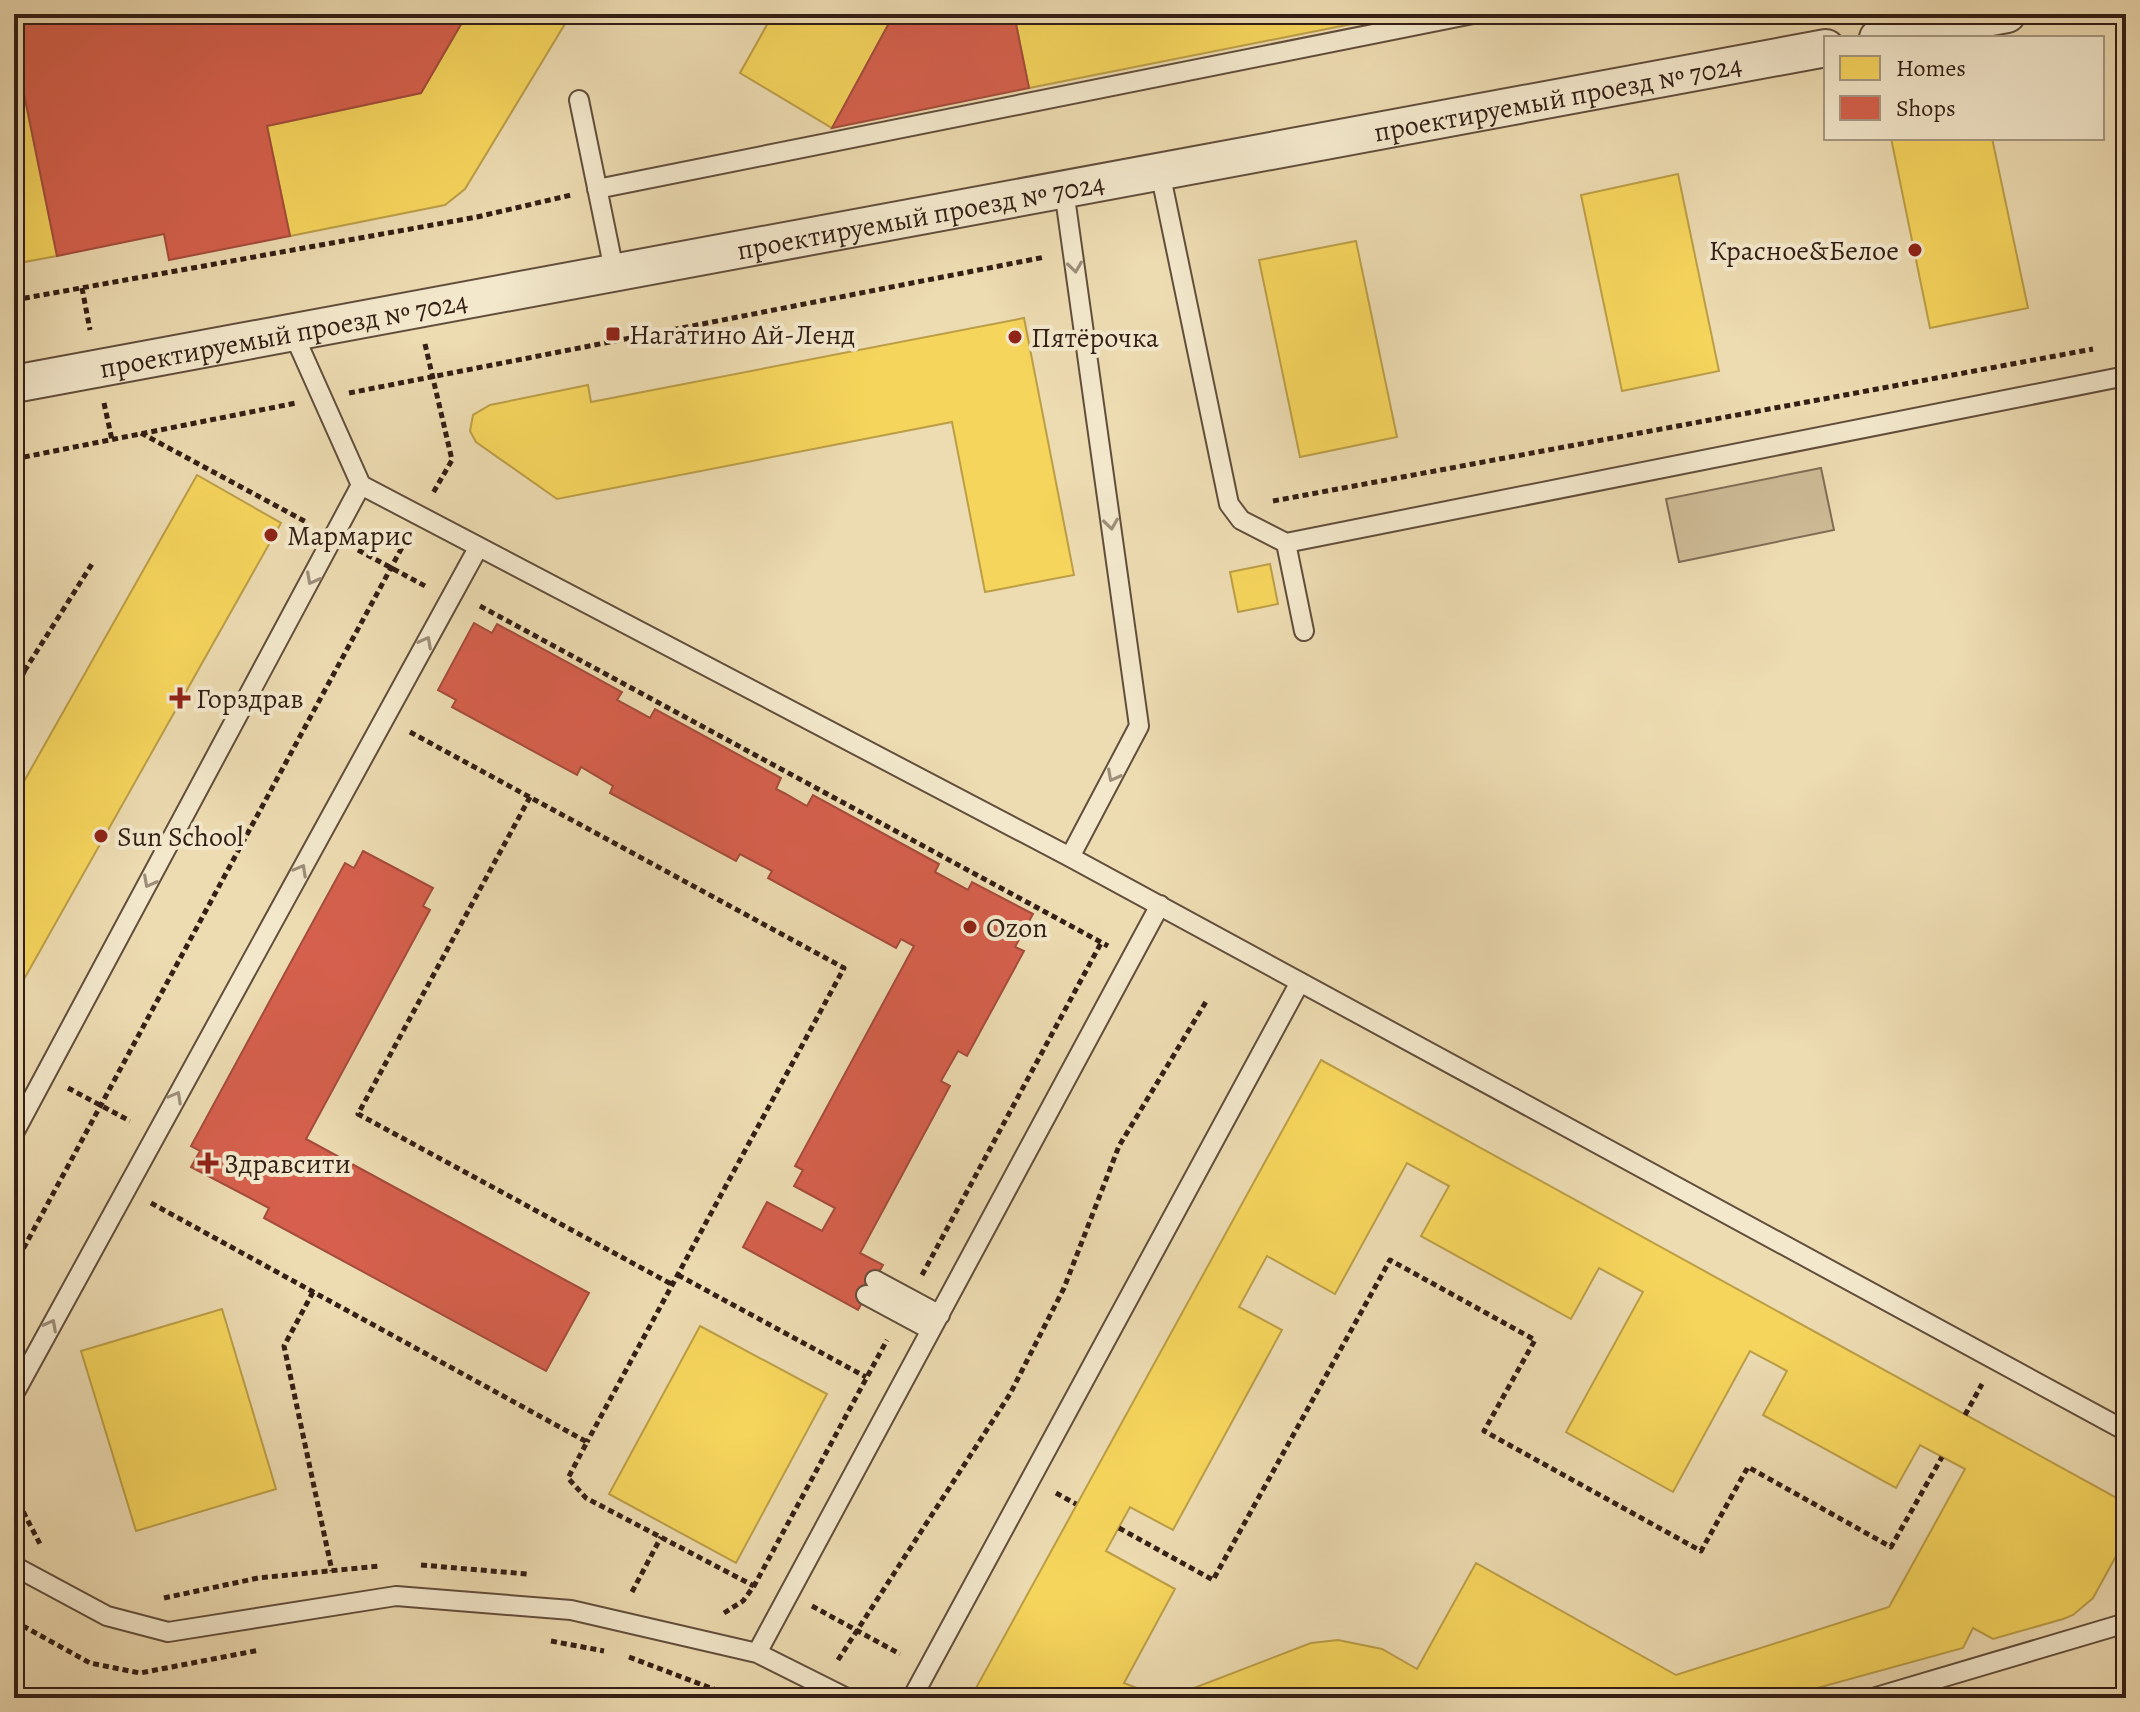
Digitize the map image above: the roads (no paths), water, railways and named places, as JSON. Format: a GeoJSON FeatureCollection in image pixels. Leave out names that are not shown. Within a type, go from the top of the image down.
{"type":"FeatureCollection","features":[{"type":"Feature","properties":{"kind":"street"},"geometry":{"type":"LineString","coordinates":[[1884,29],[2007,14]]}},
{"type":"Feature","properties":{"kind":"street","name":"проектируемый проезд № 7024"},"geometry":{"type":"LineString","coordinates":[[14,384],[294,335],[1824,48]]}},
{"type":"Feature","properties":{"kind":"lane"},"geometry":{"type":"LineString","coordinates":[[597,189],[1473,14]]}},
{"type":"Feature","properties":{"kind":"lane"},"geometry":{"type":"LineString","coordinates":[[579,100],[615,275]]}},
{"type":"Feature","properties":{"kind":"lane"},"geometry":{"type":"LineString","coordinates":[[1160,172],[1229,504],[1241,520],[1286,543],[2126,376]]}},
{"type":"Feature","properties":{"kind":"lane"},"geometry":{"type":"LineString","coordinates":[[1064,190],[1139,726],[1070,857]]}},
{"type":"Feature","properties":{"kind":"lane"},"geometry":{"type":"LineString","coordinates":[[294,335],[361,485],[1160,905],[2126,1431]]}},
{"type":"Feature","properties":{"kind":"lane"},"geometry":{"type":"LineString","coordinates":[[14,1133],[361,485]]}},
{"type":"Feature","properties":{"kind":"lane"},"geometry":{"type":"LineString","coordinates":[[1286,543],[1304,631]]}},
{"type":"Feature","properties":{"kind":"lane"},"geometry":{"type":"LineString","coordinates":[[14,1394],[478,548]]}},
{"type":"Feature","properties":{"kind":"lane"},"geometry":{"type":"LineString","coordinates":[[757,1653],[1160,905]]}},
{"type":"Feature","properties":{"kind":"lane"},"geometry":{"type":"LineString","coordinates":[[912,1698],[1300,982]]}},
{"type":"Feature","properties":{"kind":"lane"},"geometry":{"type":"LineString","coordinates":[[871,1287],[936,1322]]}},
{"type":"Feature","properties":{"kind":"lane"},"geometry":{"type":"LineString","coordinates":[[14,1566],[107,1616],[168,1632],[396,1596],[473,1599],[571,1610],[757,1653],[847,1698]]}},
{"type":"Feature","properties":{"kind":"lane"},"geometry":{"type":"LineString","coordinates":[[1873,1698],[2126,1623]]}},
{"type":"Feature","properties":{"kind":"place","name":"Красное&Белое"},"geometry":{"type":"Point","coordinates":[1915,250]}},
{"type":"Feature","properties":{"kind":"place","name":"Нагатино Ай-Ленд"},"geometry":{"type":"Point","coordinates":[613,334]}},
{"type":"Feature","properties":{"kind":"place","name":"Пятёрочка"},"geometry":{"type":"Point","coordinates":[1015,337]}},
{"type":"Feature","properties":{"kind":"place","name":"Мармарис"},"geometry":{"type":"Point","coordinates":[271,535]}},
{"type":"Feature","properties":{"kind":"place","name":"Горздрав"},"geometry":{"type":"Point","coordinates":[180,698]}},
{"type":"Feature","properties":{"kind":"place","name":"Sun School"},"geometry":{"type":"Point","coordinates":[101,836]}},
{"type":"Feature","properties":{"kind":"place","name":"Ozon"},"geometry":{"type":"Point","coordinates":[970,927]}},
{"type":"Feature","properties":{"kind":"place","name":"Здравсити"},"geometry":{"type":"Point","coordinates":[208,1163]}}]}
